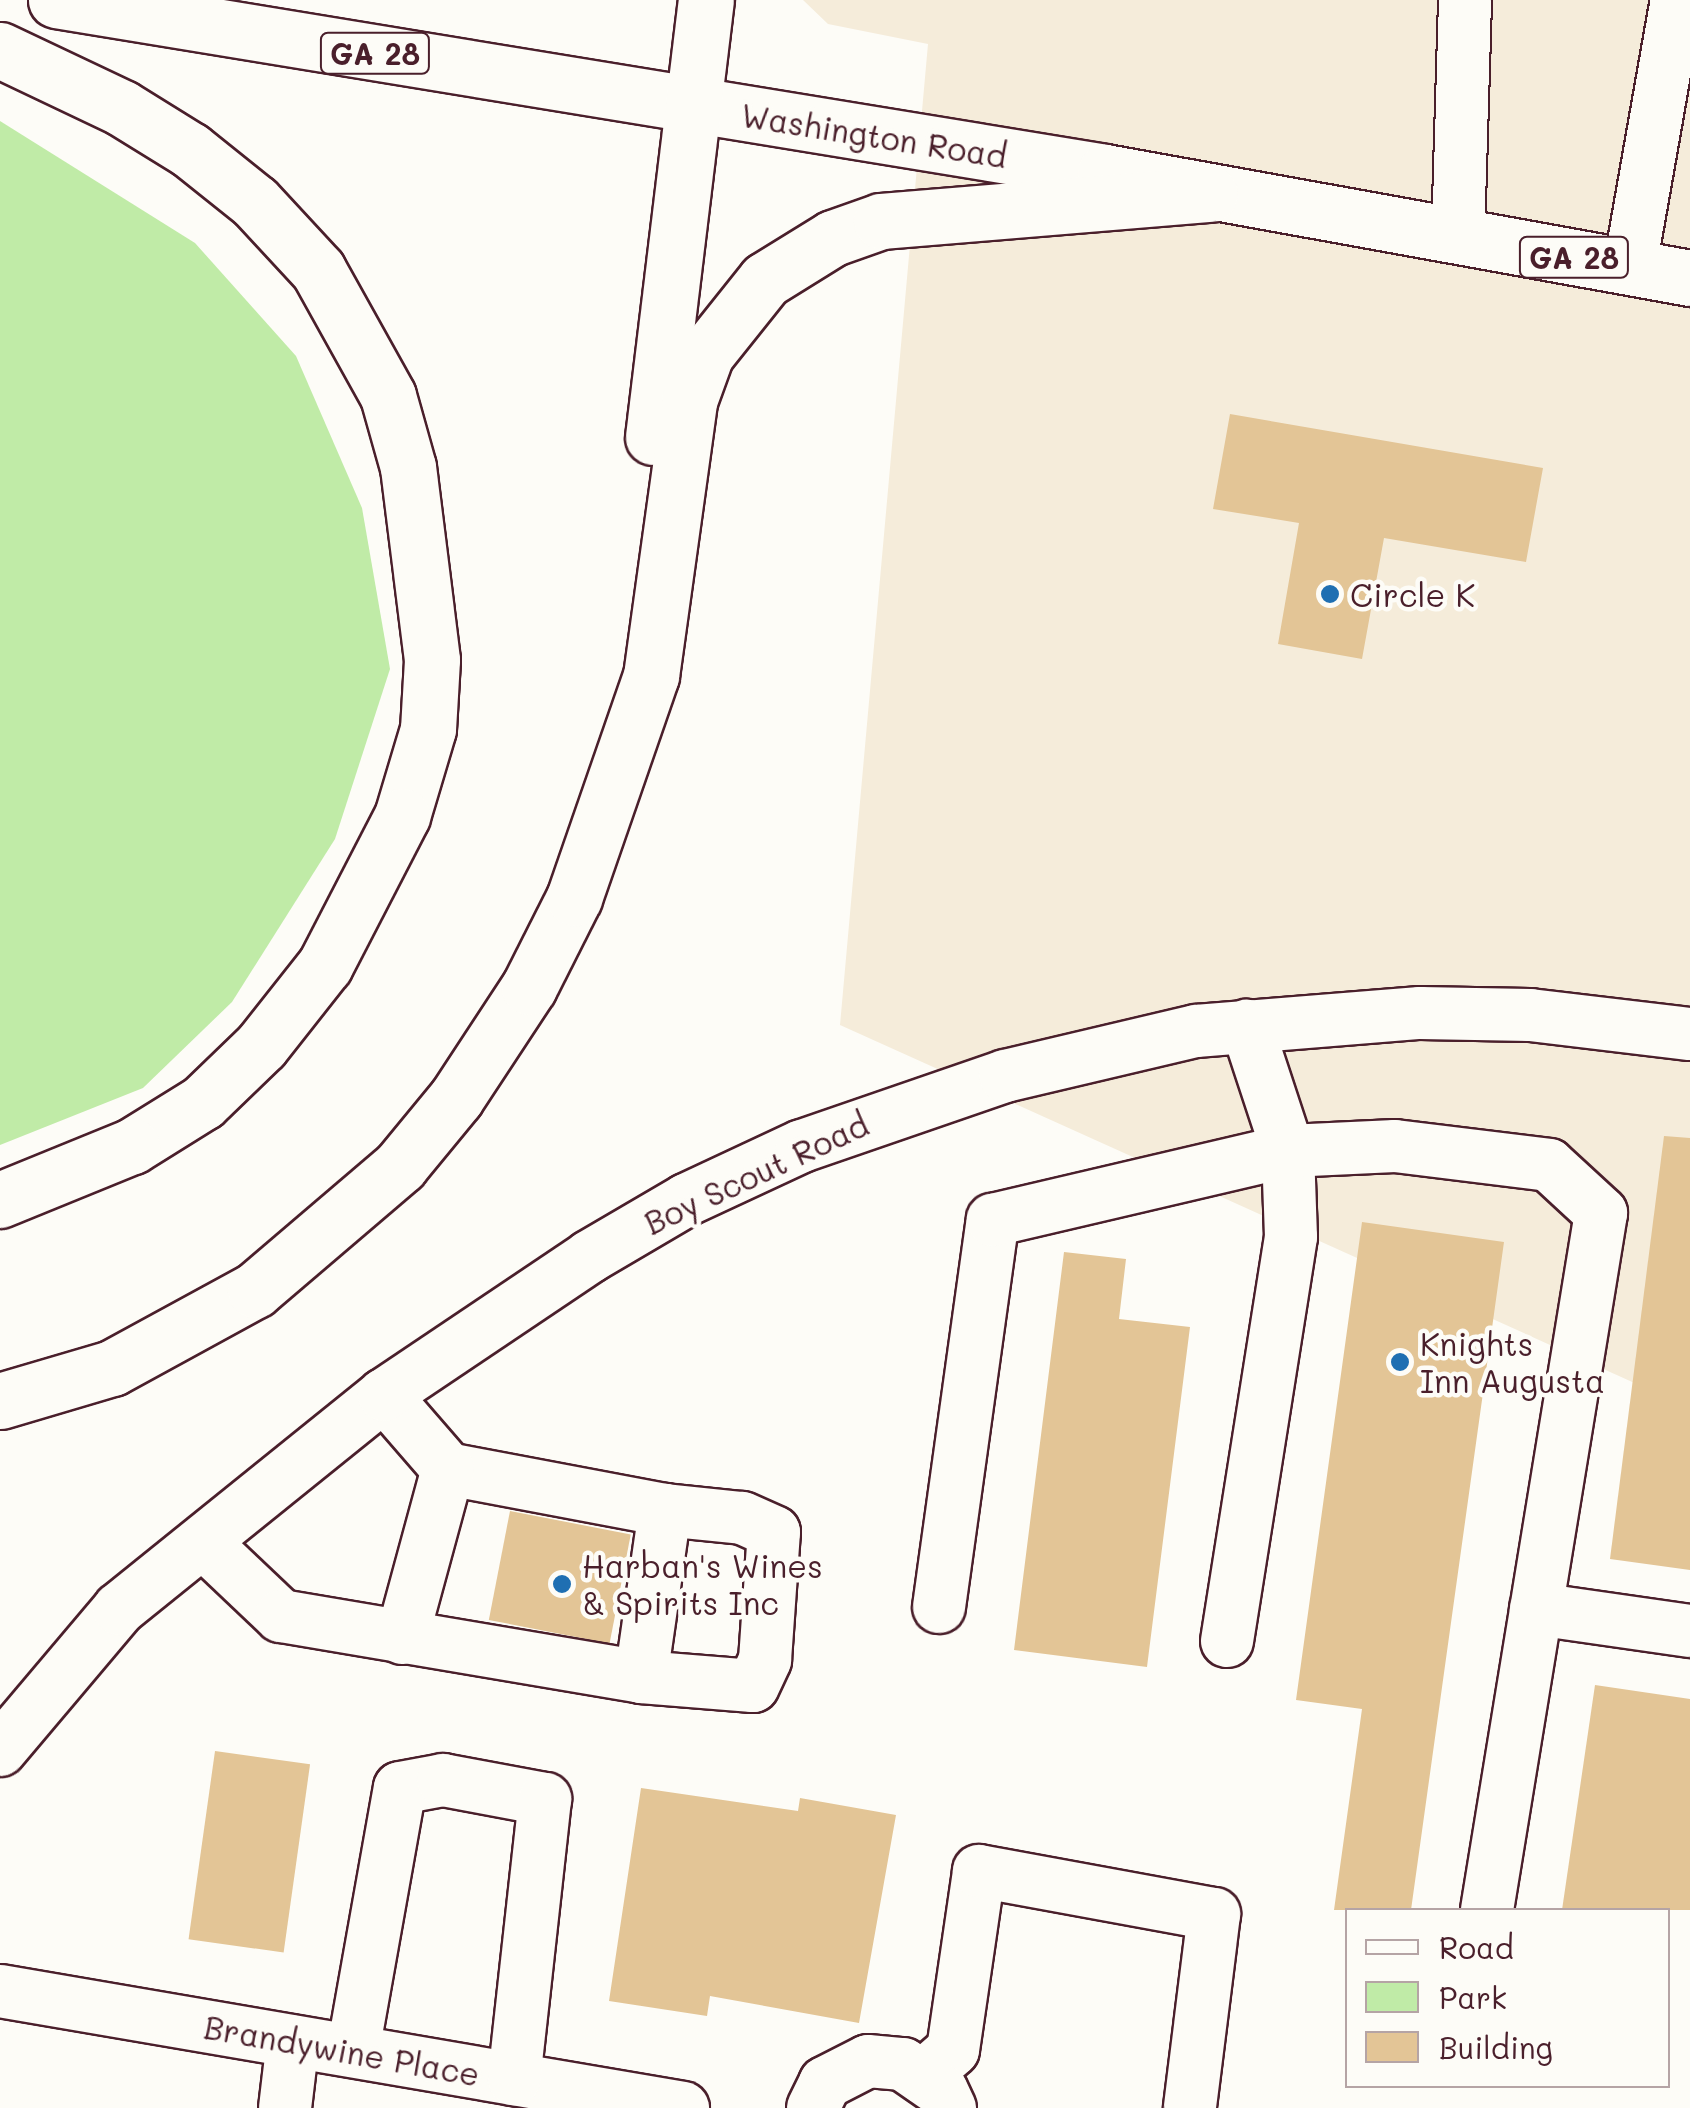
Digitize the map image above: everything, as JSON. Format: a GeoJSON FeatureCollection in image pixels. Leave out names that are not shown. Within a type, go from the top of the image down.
{"type":"FeatureCollection","features":[{"type":"Feature","properties":{"kind":"main road","name":"Washington Road"},"geometry":{"type":"LineString","coordinates":[[56,0],[1690,278]]}},
{"type":"Feature","properties":{"kind":"main road"},"geometry":{"type":"LineString","coordinates":[[574,898],[622,680],[706,0]]}},
{"type":"Feature","properties":{"kind":"main road"},"geometry":{"type":"LineString","coordinates":[[0,50],[122,108],[190,150],[255,202],[318,270],[388,396],[408,467],[432,660],[428,730],[402,816],[325,965],[272,1032],[203,1102],[146,1137],[0,1200]]}},
{"type":"Feature","properties":{"kind":"main road"},"geometry":{"type":"LineString","coordinates":[[0,1401],[56,1389],[178,1336],[255,1290],[332,1230],[400,1166],[456,1098],[529,987],[574,898],[651,676],[689,400],[706,354],[738,308],[796,258],[881,222],[1210,194]]}},
{"type":"Feature","properties":{"kind":"street"},"geometry":{"type":"LineString","coordinates":[[1458,238],[1465,0]]}},
{"type":"Feature","properties":{"kind":"street"},"geometry":{"type":"LineString","coordinates":[[1630,266],[1677,0]]}},
{"type":"Feature","properties":{"kind":"street","name":"Boy Scout Road"},"geometry":{"type":"LineString","coordinates":[[0,1750],[119,1609],[384,1394],[589,1257],[686,1200],[802,1146],[1005,1076],[1196,1031],[1420,1012],[1530,1015],[1690,1034]]}},
{"type":"Feature","properties":{"kind":"street"},"geometry":{"type":"LineString","coordinates":[[1227,1642],[1291,1236],[1288,1151],[1248,1026]]}},
{"type":"Feature","properties":{"kind":"street"},"geometry":{"type":"LineString","coordinates":[[939,1607],[992,1220],[1288,1151],[1395,1146],[1549,1165],[1601,1213],[1487,1908]]}},
{"type":"Feature","properties":{"kind":"street"},"geometry":{"type":"LineString","coordinates":[[204,1542],[281,1616],[641,1677],[753,1686],[765,1660],[774,1532],[742,1518],[666,1510],[448,1469],[384,1394]]}},
{"type":"Feature","properties":{"kind":"street"},"geometry":{"type":"LineString","coordinates":[[402,1638],[448,1469]]}},
{"type":"Feature","properties":{"kind":"street"},"geometry":{"type":"LineString","coordinates":[[641,1677],[666,1510]]}},
{"type":"Feature","properties":{"kind":"street"},"geometry":{"type":"LineString","coordinates":[[1536,1609],[1690,1631]]}},
{"type":"Feature","properties":{"kind":"street"},"geometry":{"type":"LineString","coordinates":[[353,2051],[400,1788],[443,1780],[545,1798],[514,2079]]}},
{"type":"Feature","properties":{"kind":"street"},"geometry":{"type":"LineString","coordinates":[[813,2108],[826,2082],[868,2062],[902,2064],[936,2092],[953,2050],[979,1871],[1214,1914],[1190,2108]]}},
{"type":"Feature","properties":{"kind":"street","name":"Brandywine Place"},"geometry":{"type":"LineString","coordinates":[[0,1991],[353,2051],[452,2088],[514,2079],[684,2108]]}},
{"type":"Feature","properties":{"kind":"street"},"geometry":{"type":"LineString","coordinates":[[285,2108],[293,2041]]}},
{"type":"Feature","properties":{"kind":"shaded area"},"geometry":{"type":"Polygon","coordinates":[[[803,0],[1690,0],[1690,1408],[840,1025],[928,44],[828,24],[803,0]]]}},
{"type":"Feature","properties":{"kind":"green space"},"geometry":{"type":"Polygon","coordinates":[[[0,121],[195,243],[296,356],[362,508],[390,669],[335,839],[232,1002],[143,1088],[0,1145],[0,121]]]}},
{"type":"Feature","properties":{"kind":"building","name":"Circle K"},"geometry":{"type":"Polygon","coordinates":[[[1230,414],[1543,468],[1526,562],[1384,538],[1362,659],[1278,644],[1299,523],[1213,509],[1230,414]]]}},
{"type":"Feature","properties":{"kind":"building"},"geometry":{"type":"Polygon","coordinates":[[[1664,1136],[1690,1138],[1690,1570],[1610,1559],[1664,1136]]]}},
{"type":"Feature","properties":{"kind":"building"},"geometry":{"type":"Polygon","coordinates":[[[1362,1222],[1504,1242],[1411,1908],[1334,1910],[1362,1709],[1296,1700],[1362,1222]]]}},
{"type":"Feature","properties":{"kind":"building"},"geometry":{"type":"Polygon","coordinates":[[[1064,1252],[1126,1259],[1119,1319],[1190,1327],[1147,1667],[1014,1650],[1064,1252]]]}},
{"type":"Feature","properties":{"kind":"building","name":"Harban's Wines & Spirits Inc"},"geometry":{"type":"Polygon","coordinates":[[[510,1511],[631,1534],[610,1643],[489,1620],[510,1511]]]}},
{"type":"Feature","properties":{"kind":"building"},"geometry":{"type":"Polygon","coordinates":[[[1595,1685],[1690,1699],[1690,1910],[1562,1908],[1595,1685]]]}},
{"type":"Feature","properties":{"kind":"building"},"geometry":{"type":"Polygon","coordinates":[[[215,1751],[310,1764],[284,1953],[189,1939],[215,1751]]]}},
{"type":"Feature","properties":{"kind":"building"},"geometry":{"type":"Polygon","coordinates":[[[641,1788],[798,1811],[800,1798],[896,1815],[859,2023],[710,1996],[707,2016],[609,2001],[641,1788]]]}},
{"type":"Feature","properties":{"kind":"place","name":"Circle K"},"geometry":{"type":"Point","coordinates":[1330,594]}},
{"type":"Feature","properties":{"kind":"place","name":"Knights Inn Augusta"},"geometry":{"type":"Point","coordinates":[1400,1362]}},
{"type":"Feature","properties":{"kind":"place","name":"Harban's Wines & Spirits Inc"},"geometry":{"type":"Point","coordinates":[562,1584]}}]}
